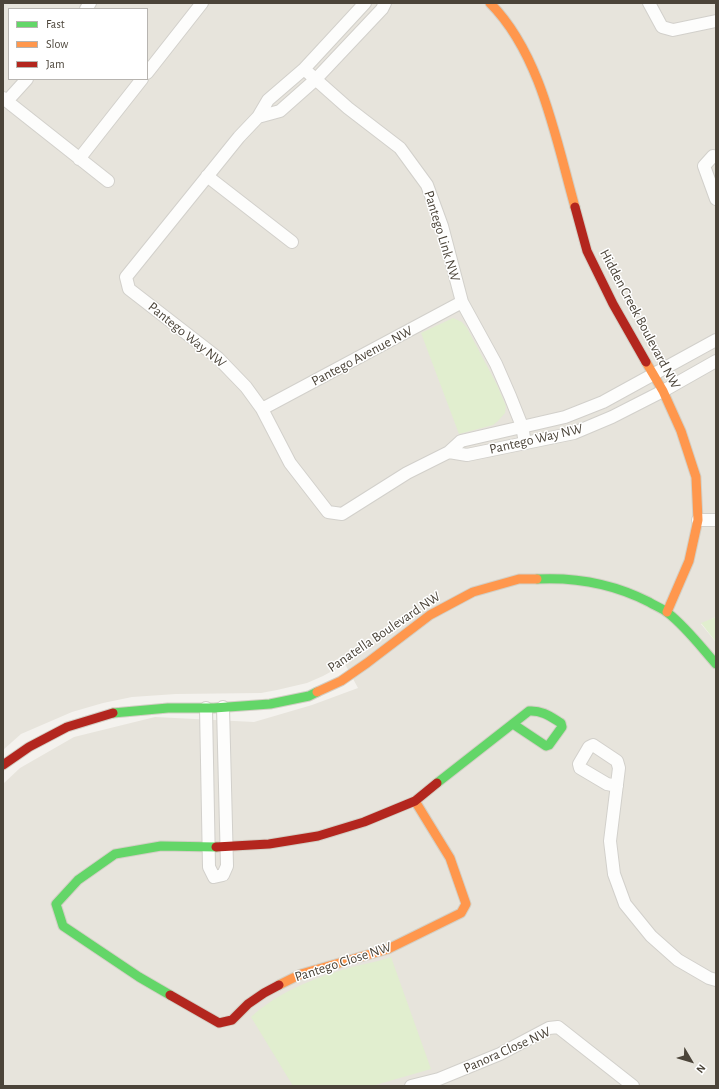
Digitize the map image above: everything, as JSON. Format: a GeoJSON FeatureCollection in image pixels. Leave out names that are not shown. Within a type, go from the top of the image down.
{"type":"FeatureCollection","features":[{"type":"Feature","properties":{"kind":"street"},"geometry":{"type":"LineString","coordinates":[[148,72],[202,3]]}},
{"type":"Feature","properties":{"kind":"street","name":"Pantego Way NW"},"geometry":{"type":"LineString","coordinates":[[365,3],[304,69],[268,100],[258,117],[238,137],[126,278],[129,289],[218,358],[246,387],[262,409],[290,463],[328,512],[342,514],[407,473],[450,452],[462,441],[565,417],[597,405],[716,340]]}},
{"type":"Feature","properties":{"kind":"street","name":"Pantego Way NW"},"geometry":{"type":"LineString","coordinates":[[258,117],[280,110],[315,80],[382,9],[385,3]]}},
{"type":"Feature","properties":{"kind":"street","name":"Hidden Creek Boulevard NW"},"geometry":{"type":"LineString","coordinates":[[490,3],[499,12],[515,34],[540,84],[587,251],[613,304],[663,391],[681,431],[696,477],[698,520],[689,561],[667,612]]}},
{"type":"Feature","properties":{"kind":"street"},"geometry":{"type":"LineString","coordinates":[[649,3],[662,27],[673,30],[716,21]]}},
{"type":"Feature","properties":{"kind":"street","name":"Pantego Link NW"},"geometry":{"type":"LineString","coordinates":[[304,69],[348,108],[400,148],[427,185],[442,226],[462,302],[496,364],[522,426],[525,443]]}},
{"type":"Feature","properties":{"kind":"street"},"geometry":{"type":"LineString","coordinates":[[26,80],[5,100],[108,181]]}},
{"type":"Feature","properties":{"kind":"street"},"geometry":{"type":"LineString","coordinates":[[79,159],[141,80]]}},
{"type":"Feature","properties":{"kind":"street"},"geometry":{"type":"LineString","coordinates":[[716,157],[713,156],[704,166],[716,199]]}},
{"type":"Feature","properties":{"kind":"street"},"geometry":{"type":"LineString","coordinates":[[207,176],[292,242]]}},
{"type":"Feature","properties":{"kind":"street","name":"Pantego Avenue NW"},"geometry":{"type":"LineString","coordinates":[[262,409],[462,302]]}},
{"type":"Feature","properties":{"kind":"street","name":"Pantego Way NW"},"geometry":{"type":"LineString","coordinates":[[450,452],[467,455],[574,433],[612,417],[663,391],[716,361]]}},
{"type":"Feature","properties":{"kind":"street"},"geometry":{"type":"LineString","coordinates":[[698,520],[716,520]]}},
{"type":"Feature","properties":{"kind":"street","name":"Panatella Boulevard NW"},"geometry":{"type":"LineString","coordinates":[[3,765],[29,747],[67,727],[117,712],[168,708],[206,708],[270,704],[309,696],[341,681],[430,615],[473,592],[519,580],[556,578],[601,584],[631,593],[667,612],[696,641],[716,664]]}},
{"type":"Feature","properties":{"kind":"street"},"geometry":{"type":"LineString","coordinates":[[206,708],[210,867],[214,877],[222,876],[227,866],[223,707]]}},
{"type":"Feature","properties":{"kind":"street"},"geometry":{"type":"LineString","coordinates":[[415,801],[529,711],[542,711],[561,723],[562,727],[550,745],[546,746],[513,724]]}},
{"type":"Feature","properties":{"kind":"street"},"geometry":{"type":"LineString","coordinates":[[617,786],[610,841],[614,874],[625,904],[651,936],[678,960],[709,978],[716,980]]}},
{"type":"Feature","properties":{"kind":"street","name":"Pantego Close NW"},"geometry":{"type":"LineString","coordinates":[[415,801],[450,858],[466,904],[461,913],[388,949],[301,974],[264,993],[248,1004],[232,1020],[219,1023],[139,977],[63,926],[56,904],[78,880],[115,854],[161,846],[226,847],[269,844],[318,836],[364,822],[415,801]]}},
{"type":"Feature","properties":{"kind":"street","name":"Panora Close NW"},"geometry":{"type":"LineString","coordinates":[[411,1086],[440,1083],[549,1028],[558,1027],[633,1086]]}},
{"type":"Feature","properties":{"kind":"shaded area"},"geometry":{"type":"Polygon","coordinates":[[[3,3],[716,3],[716,617],[701,624],[716,642],[716,1086],[3,1086],[3,784],[20,768],[74,737],[155,717],[254,722],[312,705],[358,688],[345,664],[307,683],[261,693],[176,694],[132,697],[103,703],[72,712],[21,734],[3,750],[3,3]]]}},
{"type":"Feature","properties":{"kind":"green space"},"geometry":{"type":"Polygon","coordinates":[[[453,318],[462,322],[467,328],[497,385],[506,406],[505,413],[493,425],[459,434],[421,333],[453,318]]]}},
{"type":"Feature","properties":{"kind":"green space"},"geometry":{"type":"Polygon","coordinates":[[[716,617],[716,642],[701,623],[716,617]]]}},
{"type":"Feature","properties":{"kind":"green space"},"geometry":{"type":"Polygon","coordinates":[[[391,957],[431,1069],[372,1086],[293,1086],[251,1017],[274,999],[314,980],[342,970],[391,957]]]}},
{"type":"Feature","properties":{"kind":"traffic: fast"},"geometry":{"type":"LineString","coordinates":[[537,579],[566,579],[594,583],[608,586],[649,602],[666,611],[681,624],[716,664]]}},
{"type":"Feature","properties":{"kind":"traffic: fast"},"geometry":{"type":"LineString","coordinates":[[113,713],[168,708],[214,708],[270,704],[309,696],[317,692]]}},
{"type":"Feature","properties":{"kind":"traffic: fast"},"geometry":{"type":"LineString","coordinates":[[437,783],[529,711],[546,714],[561,723],[562,727],[549,745],[546,746],[513,724]]}},
{"type":"Feature","properties":{"kind":"traffic: fast"},"geometry":{"type":"LineString","coordinates":[[170,995],[139,977],[63,926],[56,904],[78,880],[115,854],[161,846],[216,847]]}},
{"type":"Feature","properties":{"kind":"traffic: slow"},"geometry":{"type":"LineString","coordinates":[[490,3],[508,24],[522,47],[534,72],[553,126],[575,207]]}},
{"type":"Feature","properties":{"kind":"traffic: slow"},"geometry":{"type":"LineString","coordinates":[[646,362],[663,391],[681,431],[696,477],[698,520],[689,561],[667,612]]}},
{"type":"Feature","properties":{"kind":"traffic: slow"},"geometry":{"type":"LineString","coordinates":[[317,692],[341,681],[430,615],[473,592],[519,579],[537,579]]}},
{"type":"Feature","properties":{"kind":"traffic: slow"},"geometry":{"type":"LineString","coordinates":[[279,985],[301,974],[388,949],[461,913],[466,904],[450,858],[415,801]]}},
{"type":"Feature","properties":{"kind":"traffic: jam"},"geometry":{"type":"LineString","coordinates":[[575,207],[587,251],[613,304],[646,362]]}},
{"type":"Feature","properties":{"kind":"traffic: jam"},"geometry":{"type":"LineString","coordinates":[[3,765],[29,747],[67,727],[113,713]]}},
{"type":"Feature","properties":{"kind":"traffic: jam"},"geometry":{"type":"LineString","coordinates":[[216,847],[269,844],[318,836],[364,822],[415,801],[437,783]]}},
{"type":"Feature","properties":{"kind":"traffic: jam"},"geometry":{"type":"LineString","coordinates":[[170,995],[219,1023],[232,1020],[248,1004],[279,985]]}}]}
